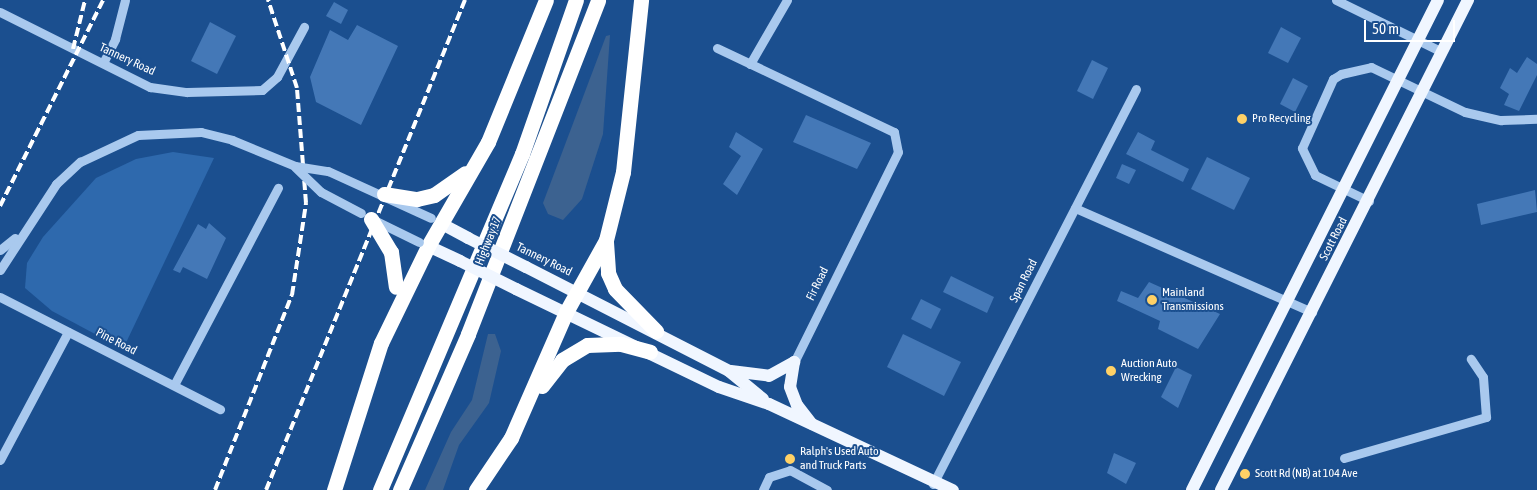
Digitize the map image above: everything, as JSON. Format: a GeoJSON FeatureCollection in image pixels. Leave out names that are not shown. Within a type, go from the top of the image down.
{"type":"FeatureCollection","features":[{"type":"Feature","properties":{"kind":"highway"},"geometry":{"type":"LineString","coordinates":[[334,490],[368,376],[424,244],[436,221],[488,142],[546,0]]}},
{"type":"Feature","properties":{"kind":"highway","name":"Highway 17"},"geometry":{"type":"LineString","coordinates":[[380,490],[522,154],[576,0]]}},
{"type":"Feature","properties":{"kind":"highway","name":"Highway 17"},"geometry":{"type":"LineString","coordinates":[[400,490],[471,325],[598,0]]}},
{"type":"Feature","properties":{"kind":"highway"},"geometry":{"type":"LineString","coordinates":[[523,412],[566,312],[606,240],[623,172],[641,0]]}},
{"type":"Feature","properties":{"kind":"highway"},"geometry":{"type":"LineString","coordinates":[[384,194],[416,199],[444,192],[488,142]]}},
{"type":"Feature","properties":{"kind":"highway"},"geometry":{"type":"LineString","coordinates":[[371,219],[391,252],[396,287],[394,314]]}},
{"type":"Feature","properties":{"kind":"highway"},"geometry":{"type":"LineString","coordinates":[[606,240],[608,273],[615,289],[656,331]]}},
{"type":"Feature","properties":{"kind":"highway"},"geometry":{"type":"LineString","coordinates":[[476,490],[523,412],[553,369],[578,349],[609,343],[650,352]]}},
{"type":"Feature","properties":{"kind":"main road","name":"Scott Road"},"geometry":{"type":"LineString","coordinates":[[1192,490],[1438,0]]}},
{"type":"Feature","properties":{"kind":"main road","name":"Scott Road"},"geometry":{"type":"LineString","coordinates":[[1221,490],[1369,201],[1468,0]]}},
{"type":"Feature","properties":{"kind":"main road","name":"Tannery Road"},"geometry":{"type":"LineString","coordinates":[[436,221],[656,331],[729,371],[769,404]]}},
{"type":"Feature","properties":{"kind":"main road","name":"Tannery Road"},"geometry":{"type":"LineString","coordinates":[[424,244],[719,387],[769,404],[936,487],[953,490]]}},
{"type":"Feature","properties":{"kind":"main road"},"geometry":{"type":"LineString","coordinates":[[729,371],[770,376],[794,362]]}},
{"type":"Feature","properties":{"kind":"main road"},"geometry":{"type":"LineString","coordinates":[[794,362],[790,387],[796,405],[815,428]]}},
{"type":"Feature","properties":{"kind":"street"},"geometry":{"type":"LineString","coordinates":[[103,63],[115,39],[124,0]]}},
{"type":"Feature","properties":{"kind":"street"},"geometry":{"type":"LineString","coordinates":[[717,48],[750,64],[787,0]]}},
{"type":"Feature","properties":{"kind":"street"},"geometry":{"type":"LineString","coordinates":[[1336,0],[1442,52]]}},
{"type":"Feature","properties":{"kind":"street","name":"Tannery Road"},"geometry":{"type":"LineString","coordinates":[[0,12],[150,87],[168,90],[252,93],[277,77],[304,27]]}},
{"type":"Feature","properties":{"kind":"street","name":"Fir Road"},"geometry":{"type":"LineString","coordinates":[[750,64],[894,132],[898,152],[794,362]]}},
{"type":"Feature","properties":{"kind":"street"},"geometry":{"type":"LineString","coordinates":[[1369,201],[1315,176],[1302,148],[1332,79],[1371,67],[1398,78],[1422,93],[1482,118],[1537,119]]}},
{"type":"Feature","properties":{"kind":"street","name":"Span Road"},"geometry":{"type":"LineString","coordinates":[[936,487],[1136,89]]}},
{"type":"Feature","properties":{"kind":"street","name":"Tannery Road"},"geometry":{"type":"LineString","coordinates":[[0,270],[19,235],[56,184],[107,146],[170,130],[201,132],[255,148],[295,166],[328,171],[384,194],[436,221]]}},
{"type":"Feature","properties":{"kind":"street","name":"Tannery Road"},"geometry":{"type":"LineString","coordinates":[[295,166],[321,192],[371,219],[424,244]]}},
{"type":"Feature","properties":{"kind":"street"},"geometry":{"type":"LineString","coordinates":[[174,385],[278,188]]}},
{"type":"Feature","properties":{"kind":"street"},"geometry":{"type":"LineString","coordinates":[[1075,208],[1312,312]]}},
{"type":"Feature","properties":{"kind":"street"},"geometry":{"type":"LineString","coordinates":[[0,250],[19,235]]}},
{"type":"Feature","properties":{"kind":"street","name":"Pine Road"},"geometry":{"type":"LineString","coordinates":[[0,297],[220,409]]}},
{"type":"Feature","properties":{"kind":"street"},"geometry":{"type":"LineString","coordinates":[[0,460],[68,332]]}},
{"type":"Feature","properties":{"kind":"street"},"geometry":{"type":"LineString","coordinates":[[1344,458],[1486,417],[1483,377],[1471,359]]}},
{"type":"Feature","properties":{"kind":"street"},"geometry":{"type":"LineString","coordinates":[[762,490],[769,477],[790,470],[827,490]]}},
{"type":"Feature","properties":{"kind":"shaded area"},"geometry":{"type":"Polygon","coordinates":[[[610,35],[603,134],[582,199],[563,220],[548,214],[543,203],[606,36],[610,35]]]}},
{"type":"Feature","properties":{"kind":"shaded area"},"geometry":{"type":"Polygon","coordinates":[[[173,152],[214,158],[123,349],[52,311],[25,288],[27,263],[43,237],[96,178],[136,159],[173,152]]]}},
{"type":"Feature","properties":{"kind":"shaded area"},"geometry":{"type":"Polygon","coordinates":[[[488,334],[495,334],[501,351],[489,403],[459,445],[443,490],[425,490],[451,432],[472,400],[488,334]]]}},
{"type":"Feature","properties":{"kind":"building"},"geometry":{"type":"Polygon","coordinates":[[[334,2],[348,10],[341,24],[326,16],[334,2]]]}},
{"type":"Feature","properties":{"kind":"building"},"geometry":{"type":"Polygon","coordinates":[[[210,22],[236,36],[217,74],[191,61],[210,22]]]}},
{"type":"Feature","properties":{"kind":"building"},"geometry":{"type":"Polygon","coordinates":[[[357,25],[398,46],[361,125],[316,102],[310,77],[330,30],[348,40],[357,25]]]}},
{"type":"Feature","properties":{"kind":"building"},"geometry":{"type":"Polygon","coordinates":[[[1281,27],[1301,38],[1288,63],[1268,53],[1281,27]]]}},
{"type":"Feature","properties":{"kind":"building"},"geometry":{"type":"Polygon","coordinates":[[[1527,57],[1537,64],[1537,75],[1519,111],[1504,105],[1509,94],[1500,88],[1510,68],[1517,73],[1527,57]]]}},
{"type":"Feature","properties":{"kind":"building"},"geometry":{"type":"Polygon","coordinates":[[[1092,60],[1108,68],[1093,99],[1077,91],[1092,60]]]}},
{"type":"Feature","properties":{"kind":"building"},"geometry":{"type":"Polygon","coordinates":[[[1293,78],[1308,86],[1295,112],[1280,104],[1293,78]]]}},
{"type":"Feature","properties":{"kind":"building"},"geometry":{"type":"Polygon","coordinates":[[[806,115],[871,143],[857,169],[793,142],[806,115]]]}},
{"type":"Feature","properties":{"kind":"building"},"geometry":{"type":"Polygon","coordinates":[[[736,132],[763,149],[737,195],[723,184],[741,156],[729,147],[736,132]]]}},
{"type":"Feature","properties":{"kind":"building"},"geometry":{"type":"Polygon","coordinates":[[[1138,132],[1155,141],[1151,150],[1189,169],[1183,182],[1126,154],[1138,132]]]}},
{"type":"Feature","properties":{"kind":"building"},"geometry":{"type":"Polygon","coordinates":[[[1207,157],[1250,178],[1234,210],[1191,189],[1207,157]]]}},
{"type":"Feature","properties":{"kind":"building"},"geometry":{"type":"Polygon","coordinates":[[[1122,164],[1136,170],[1129,184],[1116,178],[1122,164]]]}},
{"type":"Feature","properties":{"kind":"building"},"geometry":{"type":"Polygon","coordinates":[[[1535,190],[1537,212],[1481,225],[1477,204],[1535,190]]]}},
{"type":"Feature","properties":{"kind":"building"},"geometry":{"type":"Polygon","coordinates":[[[209,223],[226,238],[207,279],[183,267],[180,273],[173,270],[198,224],[206,229],[209,223]]]}},
{"type":"Feature","properties":{"kind":"building"},"geometry":{"type":"Polygon","coordinates":[[[951,276],[994,297],[987,313],[943,292],[951,276]]]}},
{"type":"Feature","properties":{"kind":"building"},"geometry":{"type":"Polygon","coordinates":[[[1149,282],[1220,314],[1198,349],[1158,329],[1160,321],[1117,301],[1121,291],[1138,298],[1149,282]]]}},
{"type":"Feature","properties":{"kind":"building"},"geometry":{"type":"Polygon","coordinates":[[[921,299],[941,309],[931,329],[911,319],[921,299]]]}},
{"type":"Feature","properties":{"kind":"building"},"geometry":{"type":"Polygon","coordinates":[[[903,334],[961,362],[944,396],[887,367],[903,334]]]}},
{"type":"Feature","properties":{"kind":"building"},"geometry":{"type":"Polygon","coordinates":[[[1176,367],[1192,375],[1178,408],[1161,397],[1176,367]]]}},
{"type":"Feature","properties":{"kind":"building"},"geometry":{"type":"Polygon","coordinates":[[[1114,453],[1136,463],[1126,484],[1107,473],[1114,453]]]}},
{"type":"Feature","properties":{"kind":"railway"},"geometry":{"type":"LineString","coordinates":[[73,49],[85,0]]}},
{"type":"Feature","properties":{"kind":"railway"},"geometry":{"type":"LineString","coordinates":[[0,206],[103,0]]}},
{"type":"Feature","properties":{"kind":"railway"},"geometry":{"type":"LineString","coordinates":[[215,490],[292,295],[306,203],[297,88],[268,0]]}},
{"type":"Feature","properties":{"kind":"railway"},"geometry":{"type":"LineString","coordinates":[[266,490],[465,0]]}},
{"type":"Feature","properties":{"kind":"place","name":"Pro Recycling"},"geometry":{"type":"Point","coordinates":[1242,119]}},
{"type":"Feature","properties":{"kind":"place","name":"Mainland Transmissions"},"geometry":{"type":"Point","coordinates":[1152,300]}},
{"type":"Feature","properties":{"kind":"place","name":"Auction Auto Wrecking"},"geometry":{"type":"Point","coordinates":[1111,371]}},
{"type":"Feature","properties":{"kind":"place","name":"Ralph's Used Auto and Truck Parts"},"geometry":{"type":"Point","coordinates":[790,459]}},
{"type":"Feature","properties":{"kind":"place","name":"Scott Rd (NB) at 104 Ave"},"geometry":{"type":"Point","coordinates":[1245,474]}}]}
